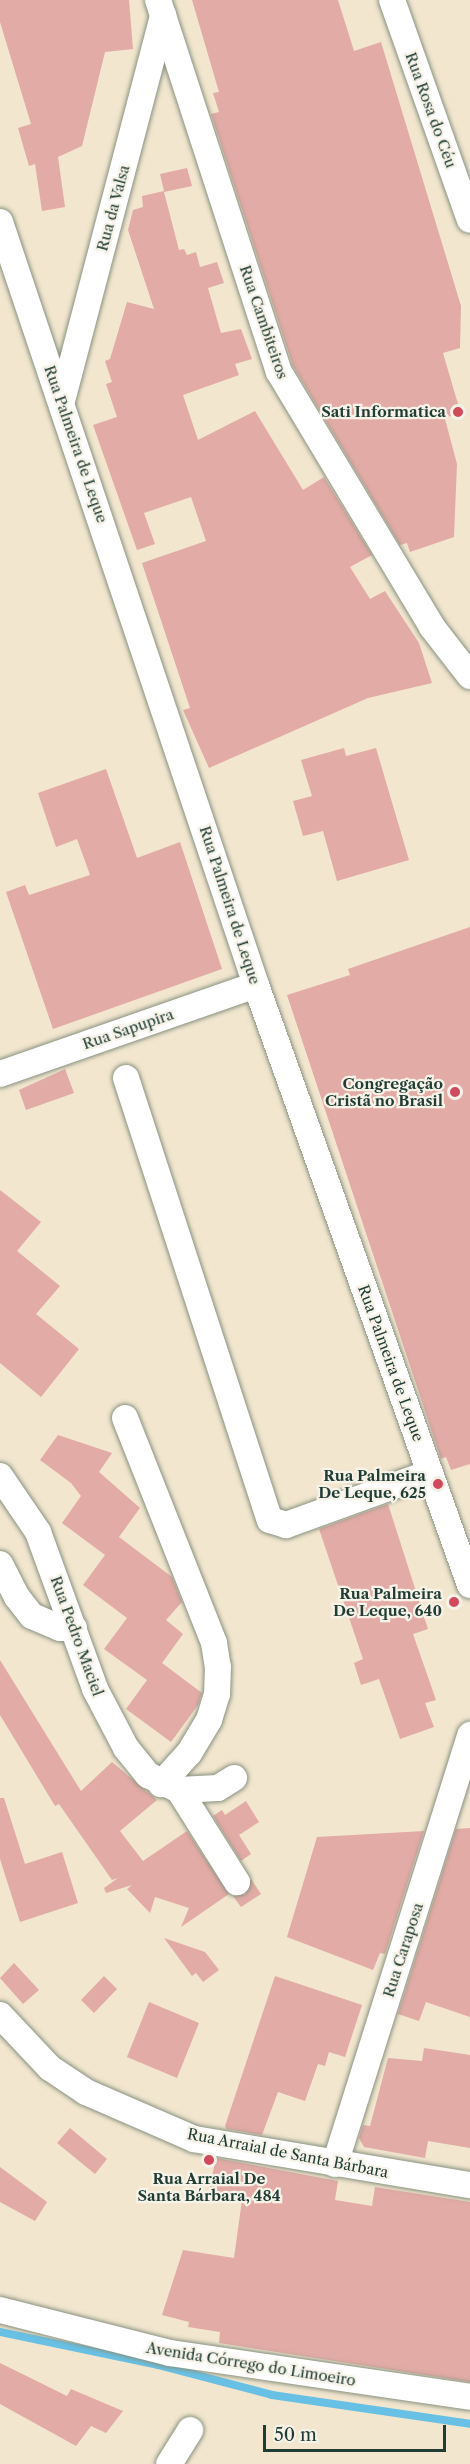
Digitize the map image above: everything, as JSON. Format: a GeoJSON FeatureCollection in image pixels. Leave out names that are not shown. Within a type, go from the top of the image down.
{"type":"FeatureCollection","features":[{"type":"Feature","properties":{"kind":"street","name":"Rua Rosa do Céu"},"geometry":{"type":"LineString","coordinates":[[392,0],[470,220]]}},
{"type":"Feature","properties":{"kind":"street","name":"Rua da Valsa"},"geometry":{"type":"LineString","coordinates":[[62,401],[161,8]]}},
{"type":"Feature","properties":{"kind":"street","name":"Rua Cambiteiros"},"geometry":{"type":"LineString","coordinates":[[161,8],[279,372],[432,627],[470,676]]}},
{"type":"Feature","properties":{"kind":"street","name":"Rua Palmeira de Leque"},"geometry":{"type":"LineString","coordinates":[[0,222],[5,252],[62,401],[256,985],[470,1585]]}},
{"type":"Feature","properties":{"kind":"street","name":"Rua Sapupira"},"geometry":{"type":"LineString","coordinates":[[0,1074],[256,985]]}},
{"type":"Feature","properties":{"kind":"street"},"geometry":{"type":"LineString","coordinates":[[126,1078],[270,1520],[286,1525],[430,1473]]}},
{"type":"Feature","properties":{"kind":"street"},"geometry":{"type":"LineString","coordinates":[[125,1418],[214,1643],[218,1667],[217,1694],[209,1720],[170,1787],[218,1788],[234,1778]]}},
{"type":"Feature","properties":{"kind":"street","name":"Rua Pedro Maciel"},"geometry":{"type":"LineString","coordinates":[[0,1476],[38,1532],[94,1689],[126,1748],[148,1775],[170,1787],[237,1882]]}},
{"type":"Feature","properties":{"kind":"street"},"geometry":{"type":"LineString","coordinates":[[0,1564],[32,1616],[60,1628],[74,1628]]}},
{"type":"Feature","properties":{"kind":"street","name":"Rua Caraposa"},"geometry":{"type":"LineString","coordinates":[[334,2164],[470,1735]]}},
{"type":"Feature","properties":{"kind":"street","name":"Rua Arraial de Santa Bárbara"},"geometry":{"type":"LineString","coordinates":[[0,2015],[50,2068],[115,2108],[194,2139],[470,2185]]}},
{"type":"Feature","properties":{"kind":"street","name":"Avenida Córrego do Limoeiro"},"geometry":{"type":"LineString","coordinates":[[0,2310],[170,2353],[470,2397]]}},
{"type":"Feature","properties":{"kind":"street"},"geometry":{"type":"LineString","coordinates":[[169,2464],[190,2430]]}},
{"type":"Feature","properties":{"kind":"building"},"geometry":{"type":"Polygon","coordinates":[[[0,0],[129,0],[133,49],[105,52],[82,146],[58,157],[65,207],[42,211],[35,164],[29,166],[18,128],[31,124],[0,22],[0,0]]]}},
{"type":"Feature","properties":{"kind":"building"},"geometry":{"type":"Polygon","coordinates":[[[192,0],[338,0],[354,51],[381,42],[461,306],[460,348],[443,353],[460,411],[445,419],[457,464],[454,537],[410,552],[407,543],[400,545],[293,366],[211,114],[219,112],[213,93],[219,92],[192,0]]]}},
{"type":"Feature","properties":{"kind":"building"},"geometry":{"type":"Polygon","coordinates":[[[187,168],[192,186],[164,192],[179,250],[184,249],[187,255],[196,252],[200,267],[217,262],[224,283],[208,288],[221,333],[241,329],[252,359],[235,364],[239,375],[183,395],[198,440],[255,411],[303,490],[324,477],[372,555],[350,567],[370,599],[385,591],[419,643],[432,683],[368,698],[209,768],[183,710],[190,708],[142,563],[206,541],[191,497],[144,513],[155,544],[137,550],[93,425],[117,417],[106,384],[112,382],[105,361],[110,359],[127,302],[154,309],[128,230],[133,210],[143,207],[142,196],[164,191],[160,174],[187,168]]]}},
{"type":"Feature","properties":{"kind":"building"},"geometry":{"type":"Polygon","coordinates":[[[344,748],[346,756],[376,748],[409,860],[337,881],[323,831],[303,836],[293,801],[312,796],[301,760],[344,748]]]}},
{"type":"Feature","properties":{"kind":"building"},"geometry":{"type":"Polygon","coordinates":[[[106,769],[137,858],[180,842],[222,969],[53,1029],[6,892],[25,885],[29,895],[90,875],[77,839],[56,847],[38,793],[106,769]]]}},
{"type":"Feature","properties":{"kind":"building"},"geometry":{"type":"Polygon","coordinates":[[[470,927],[470,1464],[451,1470],[446,1457],[441,1459],[287,995],[350,975],[348,969],[470,927]]]}},
{"type":"Feature","properties":{"kind":"building"},"geometry":{"type":"Polygon","coordinates":[[[65,1069],[74,1093],[26,1110],[19,1090],[65,1069]]]}},
{"type":"Feature","properties":{"kind":"building"},"geometry":{"type":"Polygon","coordinates":[[[0,1190],[41,1222],[17,1251],[60,1286],[36,1314],[79,1349],[41,1397],[0,1363],[0,1190]]]}},
{"type":"Feature","properties":{"kind":"building"},"geometry":{"type":"Polygon","coordinates":[[[58,1435],[112,1453],[99,1472],[140,1508],[119,1537],[172,1577],[182,1602],[166,1620],[183,1634],[162,1663],[202,1693],[198,1705],[171,1742],[126,1709],[147,1680],[104,1649],[127,1618],[83,1585],[105,1555],[62,1523],[81,1496],[71,1483],[40,1460],[58,1435]]]}},
{"type":"Feature","properties":{"kind":"building"},"geometry":{"type":"Polygon","coordinates":[[[388,1504],[428,1629],[413,1634],[436,1700],[425,1703],[434,1727],[400,1739],[379,1679],[361,1685],[354,1663],[363,1659],[319,1529],[388,1504]]]}},
{"type":"Feature","properties":{"kind":"building"},"geometry":{"type":"Polygon","coordinates":[[[0,1660],[81,1791],[112,1762],[157,1800],[120,1831],[143,1861],[187,1831],[229,1894],[181,1927],[189,1908],[155,1897],[150,1913],[127,1889],[132,1885],[106,1893],[104,1888],[118,1878],[112,1880],[59,1804],[55,1806],[0,1715],[0,1660]]]}},
{"type":"Feature","properties":{"kind":"building"},"geometry":{"type":"Polygon","coordinates":[[[0,1798],[4,1798],[25,1864],[62,1852],[78,1903],[20,1922],[0,1859],[0,1798]]]}},
{"type":"Feature","properties":{"kind":"building"},"geometry":{"type":"Polygon","coordinates":[[[246,1801],[259,1822],[239,1835],[251,1854],[241,1861],[213,1816],[222,1810],[225,1815],[246,1801]]]}},
{"type":"Feature","properties":{"kind":"building"},"geometry":{"type":"Polygon","coordinates":[[[470,1828],[470,2017],[426,2002],[419,2021],[398,2014],[456,1829],[470,1828]]]}},
{"type":"Feature","properties":{"kind":"building"},"geometry":{"type":"Polygon","coordinates":[[[424,1831],[385,1954],[380,1953],[373,1970],[287,1937],[317,1837],[424,1831]]]}},
{"type":"Feature","properties":{"kind":"building"},"geometry":{"type":"Polygon","coordinates":[[[251,1879],[261,1894],[241,1907],[233,1896],[245,1894],[251,1879]]]}},
{"type":"Feature","properties":{"kind":"building"},"geometry":{"type":"Polygon","coordinates":[[[164,1938],[205,1952],[219,1970],[203,1982],[196,1973],[192,1976],[164,1938]]]}},
{"type":"Feature","properties":{"kind":"building"},"geometry":{"type":"Polygon","coordinates":[[[14,1963],[39,1990],[23,2004],[0,1978],[14,1963]]]}},
{"type":"Feature","properties":{"kind":"building"},"geometry":{"type":"Polygon","coordinates":[[[104,1976],[117,1989],[94,2013],[81,2000],[104,1976]]]}},
{"type":"Feature","properties":{"kind":"building"},"geometry":{"type":"Polygon","coordinates":[[[275,1976],[362,2005],[345,2057],[329,2052],[325,2066],[318,2064],[305,2101],[278,2092],[262,2135],[227,2129],[225,2126],[275,1976]]]}},
{"type":"Feature","properties":{"kind":"building"},"geometry":{"type":"Polygon","coordinates":[[[149,2002],[199,2023],[177,2078],[127,2057],[149,2002]]]}},
{"type":"Feature","properties":{"kind":"building"},"geometry":{"type":"Polygon","coordinates":[[[424,2048],[470,2055],[470,2148],[428,2141],[425,2158],[364,2147],[359,2138],[363,2125],[370,2126],[388,2058],[422,2061],[424,2048]]]}},
{"type":"Feature","properties":{"kind":"building"},"geometry":{"type":"Polygon","coordinates":[[[70,2128],[107,2159],[95,2174],[57,2143],[70,2128]]]}},
{"type":"Feature","properties":{"kind":"building"},"geometry":{"type":"Polygon","coordinates":[[[216,2158],[338,2181],[335,2200],[372,2206],[375,2187],[470,2202],[470,2382],[219,2343],[220,2332],[188,2327],[189,2322],[162,2315],[183,2250],[234,2258],[242,2200],[208,2195],[216,2158]]]}},
{"type":"Feature","properties":{"kind":"building"},"geometry":{"type":"Polygon","coordinates":[[[0,2167],[47,2202],[35,2221],[0,2202],[0,2167]]]}},
{"type":"Feature","properties":{"kind":"building"},"geometry":{"type":"Polygon","coordinates":[[[0,2363],[67,2396],[71,2389],[123,2411],[106,2433],[91,2426],[76,2446],[0,2404],[0,2363]]]}},
{"type":"Feature","properties":{"kind":"waterway"},"geometry":{"type":"LineString","coordinates":[[0,2332],[158,2365],[272,2395],[470,2424]]}},
{"type":"Feature","properties":{"kind":"place","name":"Sati Informatica"},"geometry":{"type":"Point","coordinates":[458,412]}},
{"type":"Feature","properties":{"kind":"place","name":"Congregação Cristã no Brasil"},"geometry":{"type":"Point","coordinates":[455,1092]}},
{"type":"Feature","properties":{"kind":"place","name":"Rua Palmeira De Leque, 625"},"geometry":{"type":"Point","coordinates":[438,1484]}},
{"type":"Feature","properties":{"kind":"place","name":"Rua Palmeira De Leque, 640"},"geometry":{"type":"Point","coordinates":[454,1602]}},
{"type":"Feature","properties":{"kind":"place","name":"Rua Arraial De Santa Bárbara, 484"},"geometry":{"type":"Point","coordinates":[209,2160]}}]}
